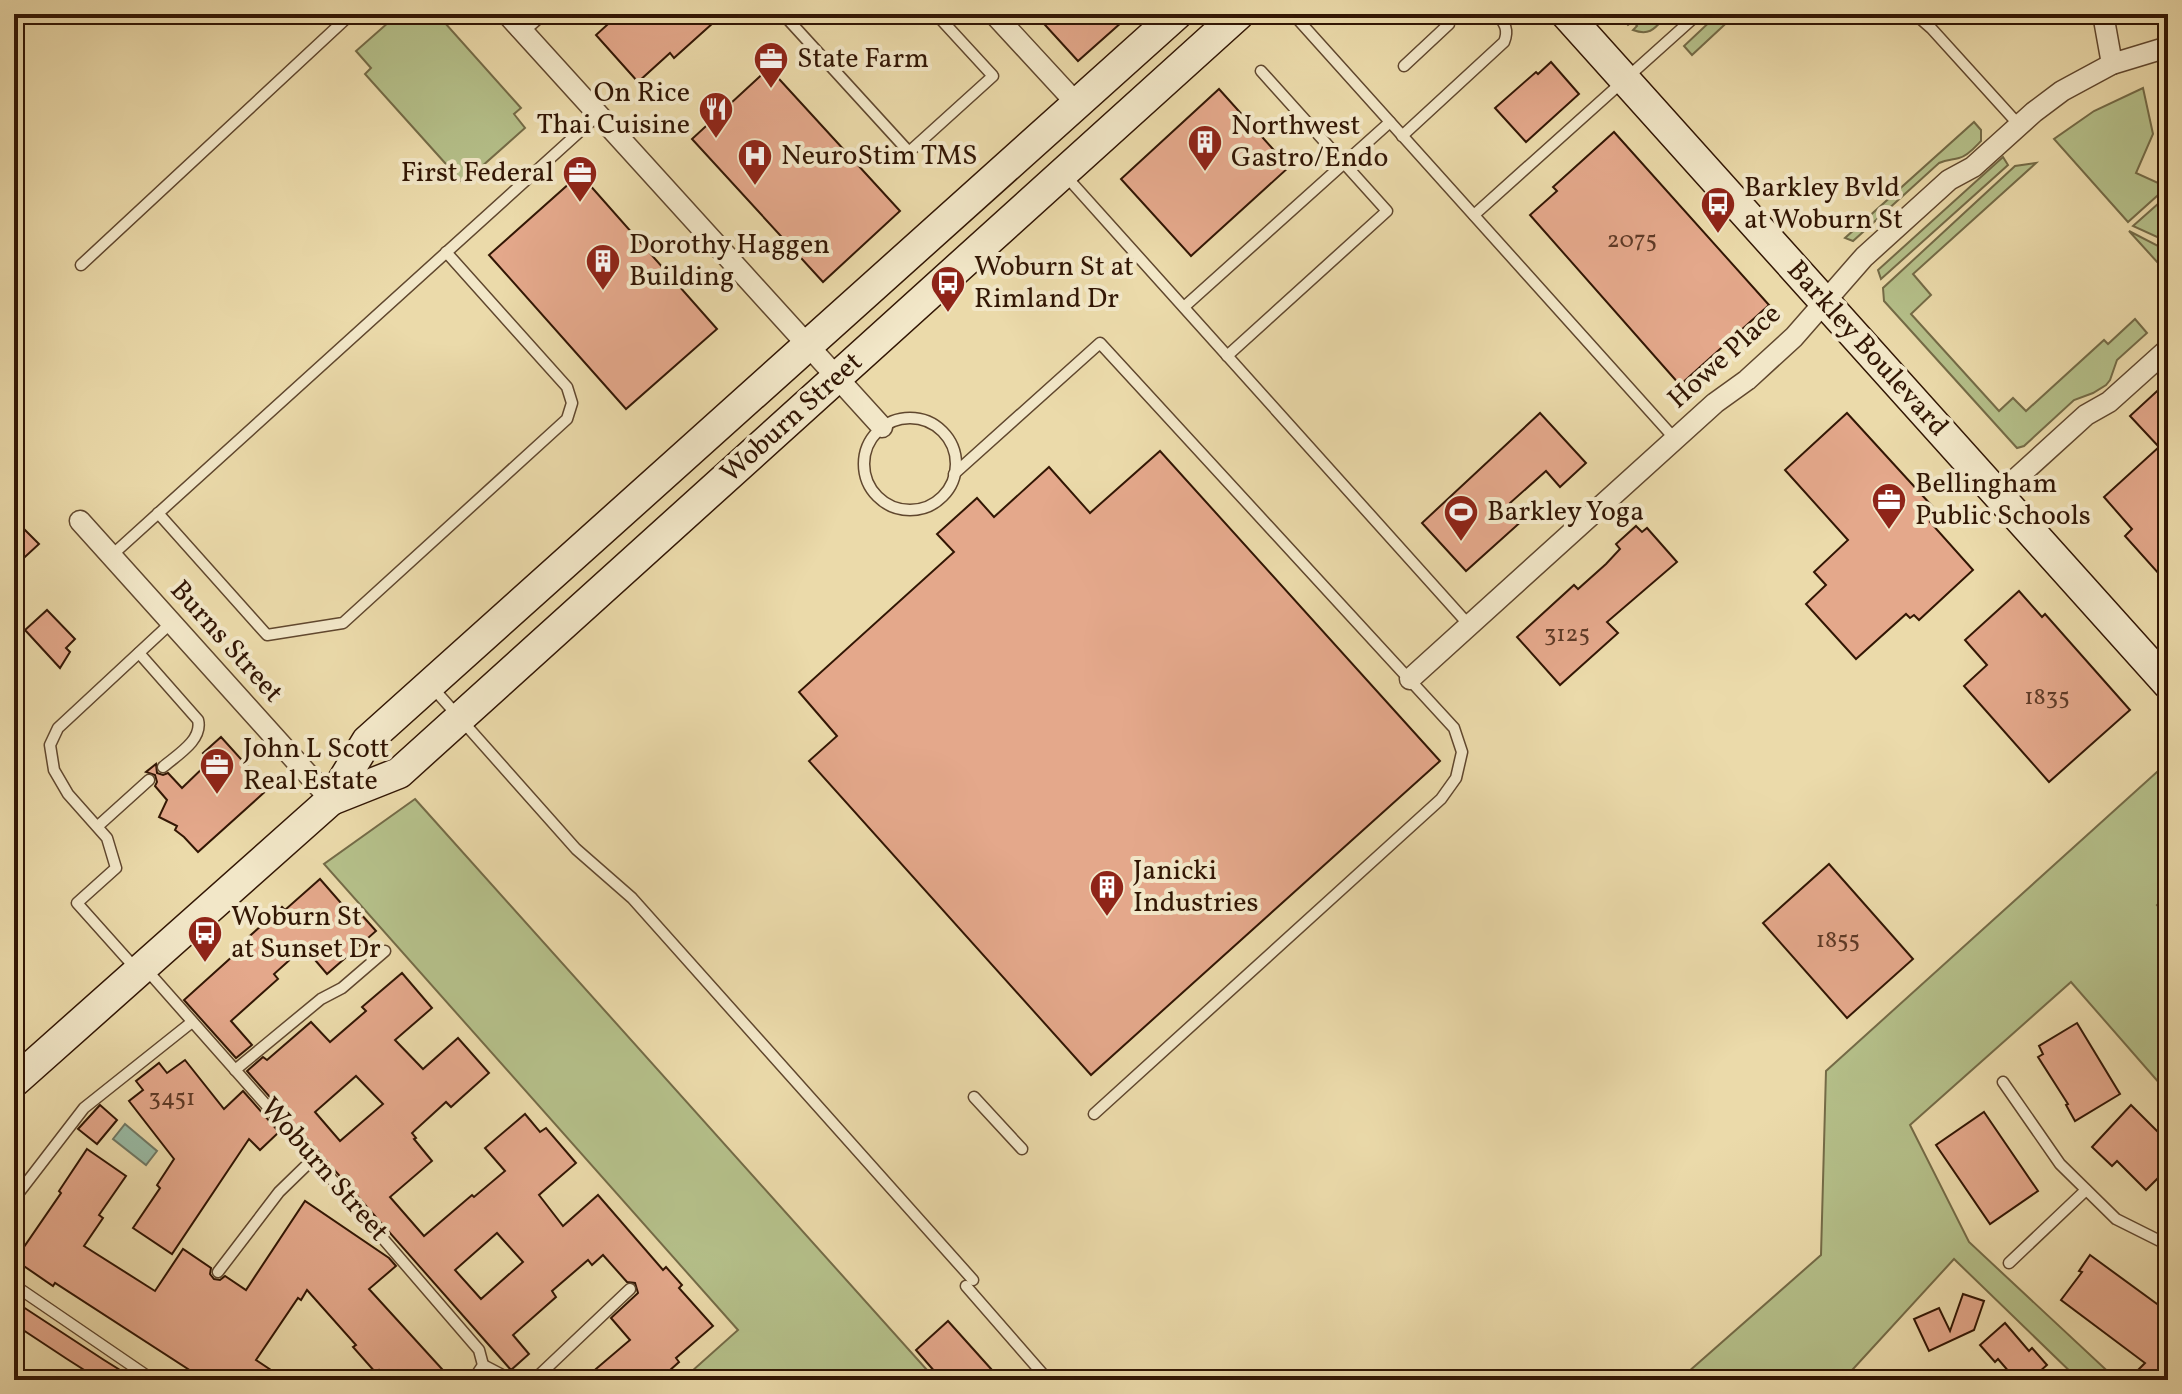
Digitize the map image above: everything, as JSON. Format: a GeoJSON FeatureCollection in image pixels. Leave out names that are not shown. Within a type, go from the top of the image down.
{"type":"FeatureCollection","features":[{"type":"Feature","properties":{"kind":"main road","name":"Woburn Street"},"geometry":{"type":"LineString","coordinates":[[14,1082],[331,800],[367,741],[1177,14]]}},
{"type":"Feature","properties":{"kind":"main road","name":"Woburn Street"},"geometry":{"type":"LineString","coordinates":[[331,800],[399,773],[1239,14]]}},
{"type":"Feature","properties":{"kind":"main road","name":"Barkley Boulevard"},"geometry":{"type":"LineString","coordinates":[[1566,14],[2168,684]]}},
{"type":"Feature","properties":{"kind":"street"},"geometry":{"type":"LineString","coordinates":[[536,14],[514,21],[882,427]]}},
{"type":"Feature","properties":{"kind":"street"},"geometry":{"type":"LineString","coordinates":[[2103,14],[2112,64]]}},
{"type":"Feature","properties":{"kind":"street"},"geometry":{"type":"LineString","coordinates":[[1001,16],[1077,104]]}},
{"type":"Feature","properties":{"kind":"street","name":"Howe Place"},"geometry":{"type":"LineString","coordinates":[[1410,679],[1715,403],[1747,380],[1794,337],[1864,257],[1949,180],[1973,167],[2062,91],[2112,64],[2168,47]]}},
{"type":"Feature","properties":{"kind":"street"},"geometry":{"type":"LineString","coordinates":[[1998,495],[2086,415],[2109,402],[2168,349]]}},
{"type":"Feature","properties":{"kind":"street","name":"Burns Street"},"geometry":{"type":"LineString","coordinates":[[80,521],[331,800]]}},
{"type":"Feature","properties":{"kind":"lane"},"geometry":{"type":"LineString","coordinates":[[81,265],[351,14]]}},
{"type":"Feature","properties":{"kind":"lane"},"geometry":{"type":"LineString","coordinates":[[783,14],[909,152],[993,76],[936,14]]}},
{"type":"Feature","properties":{"kind":"lane"},"geometry":{"type":"LineString","coordinates":[[1293,14],[1675,439]]}},
{"type":"Feature","properties":{"kind":"lane"},"geometry":{"type":"LineString","coordinates":[[1402,136],[1504,42],[1508,33],[1497,14]]}},
{"type":"Feature","properties":{"kind":"lane"},"geometry":{"type":"LineString","coordinates":[[1474,215],[1698,14]]}},
{"type":"Feature","properties":{"kind":"lane"},"geometry":{"type":"LineString","coordinates":[[1915,14],[2019,125]]}},
{"type":"Feature","properties":{"kind":"lane"},"geometry":{"type":"LineString","coordinates":[[1404,66],[1449,24]]}},
{"type":"Feature","properties":{"kind":"lane"},"geometry":{"type":"LineString","coordinates":[[1227,356],[1387,211],[1261,71]]}},
{"type":"Feature","properties":{"kind":"lane"},"geometry":{"type":"LineString","coordinates":[[111,556],[598,115]]}},
{"type":"Feature","properties":{"kind":"lane"},"geometry":{"type":"LineString","coordinates":[[1184,307],[1390,122]]}},
{"type":"Feature","properties":{"kind":"lane"},"geometry":{"type":"LineString","coordinates":[[1063,173],[1469,625]]}},
{"type":"Feature","properties":{"kind":"lane"},"geometry":{"type":"LineString","coordinates":[[158,513],[267,635],[343,623],[567,419],[572,403],[567,387],[446,252]]}},
{"type":"Feature","properties":{"kind":"lane"},"geometry":{"type":"LineString","coordinates":[[954,474],[1100,343],[1454,728],[1462,752],[1456,778],[1441,799],[1094,1114]]}},
{"type":"Feature","properties":{"kind":"lane"},"geometry":{"type":"LineString","coordinates":[[908,418],[921,419],[945,434],[952,446],[954,474],[941,498],[929,506],[900,509],[886,503],[867,480],[863,465],[865,451],[871,438],[882,427],[908,418]]}},
{"type":"Feature","properties":{"kind":"lane"},"geometry":{"type":"LineString","coordinates":[[141,969],[77,903],[116,868],[107,838],[68,794],[54,770],[50,745],[58,728],[171,623]]}},
{"type":"Feature","properties":{"kind":"lane"},"geometry":{"type":"LineString","coordinates":[[139,653],[198,720],[200,728],[197,737],[163,767]]}},
{"type":"Feature","properties":{"kind":"lane"},"geometry":{"type":"LineString","coordinates":[[430,684],[576,849],[632,898],[970,1283],[1048,1380]]}},
{"type":"Feature","properties":{"kind":"lane"},"geometry":{"type":"LineString","coordinates":[[98,826],[149,780]]}},
{"type":"Feature","properties":{"kind":"lane"},"geometry":{"type":"LineString","coordinates":[[235,1070],[385,951]]}},
{"type":"Feature","properties":{"kind":"lane","name":"Woburn Street"},"geometry":{"type":"LineString","coordinates":[[141,969],[314,1158],[462,1328],[479,1350],[483,1365]]}},
{"type":"Feature","properties":{"kind":"lane"},"geometry":{"type":"LineString","coordinates":[[14,1199],[84,1108],[192,1022]]}},
{"type":"Feature","properties":{"kind":"lane"},"geometry":{"type":"LineString","coordinates":[[2003,1082],[2060,1164],[2086,1190],[2116,1219],[2168,1245]]}},
{"type":"Feature","properties":{"kind":"lane"},"geometry":{"type":"LineString","coordinates":[[974,1097],[1022,1149]]}},
{"type":"Feature","properties":{"kind":"lane"},"geometry":{"type":"LineString","coordinates":[[218,1272],[279,1192],[314,1158]]}},
{"type":"Feature","properties":{"kind":"lane"},"geometry":{"type":"LineString","coordinates":[[2009,1263],[2086,1190]]}},
{"type":"Feature","properties":{"kind":"lane"},"geometry":{"type":"LineString","coordinates":[[14,1285],[153,1380]]}},
{"type":"Feature","properties":{"kind":"lane"},"geometry":{"type":"LineString","coordinates":[[534,1380],[630,1289]]}},
{"type":"Feature","properties":{"kind":"lane"},"geometry":{"type":"LineString","coordinates":[[473,1380],[483,1365],[512,1380]]}},
{"type":"Feature","properties":{"kind":"shaded area"},"geometry":{"type":"Polygon","coordinates":[[[398,14],[437,14],[521,108],[514,114],[525,128],[463,183],[365,74],[371,68],[356,51],[398,14]]]}},
{"type":"Feature","properties":{"kind":"shaded area"},"geometry":{"type":"Polygon","coordinates":[[[1618,14],[1668,14],[1653,29],[1639,32],[1633,30],[1637,26],[1633,21],[1628,25],[1618,14]]]}},
{"type":"Feature","properties":{"kind":"shaded area"},"geometry":{"type":"Polygon","coordinates":[[[1718,14],[1736,14],[1692,55],[1684,46],[1718,14]]]}},
{"type":"Feature","properties":{"kind":"shaded area"},"geometry":{"type":"Polygon","coordinates":[[[2143,88],[2153,134],[2136,173],[2167,187],[2128,222],[2054,139],[2094,111],[2143,88]]]}},
{"type":"Feature","properties":{"kind":"shaded area"},"geometry":{"type":"Polygon","coordinates":[[[1974,122],[1981,130],[1981,141],[1971,151],[1962,157],[1939,163],[1853,241],[1845,238],[1974,122]]]}},
{"type":"Feature","properties":{"kind":"shaded area"},"geometry":{"type":"Polygon","coordinates":[[[2003,157],[2008,165],[1881,279],[1878,270],[2003,157]]]}},
{"type":"Feature","properties":{"kind":"shaded area"},"geometry":{"type":"Polygon","coordinates":[[[2036,163],[1913,274],[1931,295],[1911,314],[1999,411],[2013,398],[2026,411],[2104,340],[2108,344],[2135,319],[2147,333],[2117,360],[2106,385],[2074,400],[2024,446],[2017,448],[1884,301],[1883,288],[2015,166],[2036,163]]]}},
{"type":"Feature","properties":{"kind":"shaded area"},"geometry":{"type":"Polygon","coordinates":[[[2168,195],[2168,242],[2133,226],[2168,195]]]}},
{"type":"Feature","properties":{"kind":"shaded area"},"geometry":{"type":"Polygon","coordinates":[[[2129,231],[2168,251],[2168,274],[2129,231]]]}},
{"type":"Feature","properties":{"kind":"shaded area"},"geometry":{"type":"Polygon","coordinates":[[[2168,762],[2168,895],[2157,905],[2168,918],[2168,1093],[2071,982],[1910,1125],[1969,1242],[2117,1380],[2079,1380],[1954,1259],[1843,1380],[1679,1380],[1821,1255],[1826,1071],[2168,762]]]}},
{"type":"Feature","properties":{"kind":"shaded area"},"geometry":{"type":"Polygon","coordinates":[[[415,799],[936,1380],[700,1380],[692,1371],[738,1330],[324,864],[415,799]]]}},
{"type":"Feature","properties":{"kind":"shaded area"},"geometry":{"type":"Polygon","coordinates":[[[125,1124],[157,1151],[146,1165],[113,1139],[125,1124]]]}},
{"type":"Feature","properties":{"kind":"building"},"geometry":{"type":"Polygon","coordinates":[[[619,14],[723,14],[674,58],[670,53],[638,82],[596,35],[619,14]]]}},
{"type":"Feature","properties":{"kind":"building"},"geometry":{"type":"Polygon","coordinates":[[[1035,14],[1131,14],[1078,61],[1035,14]]]}},
{"type":"Feature","properties":{"kind":"building"},"geometry":{"type":"Polygon","coordinates":[[[1551,62],[1579,94],[1526,142],[1495,108],[1551,62]]]}},
{"type":"Feature","properties":{"kind":"building"},"geometry":{"type":"Polygon","coordinates":[[[769,68],[900,211],[823,282],[692,139],[769,68]]]}},
{"type":"Feature","properties":{"kind":"building","name":"Northwest Gastro/Endo"},"geometry":{"type":"Polygon","coordinates":[[[1219,89],[1289,167],[1191,256],[1121,179],[1219,89]]]}},
{"type":"Feature","properties":{"kind":"building"},"geometry":{"type":"Polygon","coordinates":[[[1614,132],[1769,305],[1680,385],[1530,215],[1557,191],[1553,187],[1614,132]]]}},
{"type":"Feature","properties":{"kind":"building","name":"Dorothy Haggen Building"},"geometry":{"type":"Polygon","coordinates":[[[580,174],[717,329],[626,409],[489,255],[580,174]]]}},
{"type":"Feature","properties":{"kind":"building"},"geometry":{"type":"Polygon","coordinates":[[[2168,381],[2168,584],[2125,536],[2132,529],[2104,497],[2159,447],[2130,416],[2168,381]]]}},
{"type":"Feature","properties":{"kind":"building"},"geometry":{"type":"Polygon","coordinates":[[[1540,413],[1586,463],[1560,487],[1546,471],[1510,503],[1524,519],[1466,571],[1422,523],[1540,413]]]}},
{"type":"Feature","properties":{"kind":"building","name":"Bellingham Public Schools"},"geometry":{"type":"Polygon","coordinates":[[[1847,413],[1932,506],[1926,511],[1933,518],[1930,522],[1973,570],[1919,620],[1914,615],[1910,618],[1906,614],[1856,659],[1806,604],[1826,585],[1814,572],[1848,540],[1785,470],[1847,413]]]}},
{"type":"Feature","properties":{"kind":"building","name":"Janicki Industries"},"geometry":{"type":"Polygon","coordinates":[[[1160,451],[1440,761],[1091,1075],[809,761],[837,736],[799,692],[954,552],[937,534],[977,498],[994,517],[1049,467],[1090,513],[1160,451]]]}},
{"type":"Feature","properties":{"kind":"building"},"geometry":{"type":"Polygon","coordinates":[[[1636,526],[1642,532],[1647,528],[1677,562],[1607,622],[1618,633],[1560,685],[1517,637],[1574,585],[1578,589],[1606,564],[1620,549],[1616,544],[1636,526]]]}},
{"type":"Feature","properties":{"kind":"building"},"geometry":{"type":"Polygon","coordinates":[[[24,529],[39,544],[14,567],[14,539],[24,529]]]}},
{"type":"Feature","properties":{"kind":"building"},"geometry":{"type":"Polygon","coordinates":[[[2019,591],[2042,617],[2045,614],[2130,710],[2049,782],[1964,686],[1987,665],[1965,640],[2019,591]]]}},
{"type":"Feature","properties":{"kind":"building"},"geometry":{"type":"Polygon","coordinates":[[[47,610],[75,639],[66,648],[70,652],[60,668],[25,630],[47,610]]]}},
{"type":"Feature","properties":{"kind":"building"},"geometry":{"type":"Polygon","coordinates":[[[221,737],[268,789],[198,852],[175,830],[177,826],[159,817],[167,800],[155,786],[155,775],[146,772],[156,764],[157,773],[168,773],[182,788],[210,761],[203,753],[221,737]]]}},
{"type":"Feature","properties":{"kind":"building"},"geometry":{"type":"Polygon","coordinates":[[[1829,864],[1913,959],[1847,1018],[1763,923],[1829,864]]]}},
{"type":"Feature","properties":{"kind":"building"},"geometry":{"type":"Polygon","coordinates":[[[320,879],[354,918],[360,913],[376,931],[327,974],[304,947],[274,974],[278,979],[231,1021],[252,1045],[236,1058],[184,1000],[282,907],[285,910],[320,879]]]}},
{"type":"Feature","properties":{"kind":"building"},"geometry":{"type":"Polygon","coordinates":[[[402,973],[432,1008],[395,1040],[423,1069],[458,1038],[489,1073],[451,1107],[446,1102],[412,1133],[432,1161],[390,1197],[424,1236],[505,1171],[485,1148],[525,1114],[540,1132],[546,1128],[576,1163],[539,1195],[563,1226],[598,1195],[663,1270],[666,1267],[682,1285],[679,1288],[713,1326],[676,1358],[679,1362],[659,1380],[583,1380],[630,1340],[611,1318],[638,1293],[635,1283],[627,1282],[603,1255],[592,1265],[588,1260],[552,1291],[556,1297],[513,1335],[529,1354],[511,1370],[247,1071],[263,1057],[267,1060],[311,1022],[330,1042],[366,1011],[362,1007],[402,973]],[[356,1076],[315,1112],[340,1141],[383,1104],[356,1076]],[[497,1233],[455,1270],[481,1299],[523,1262],[497,1233]]]}},
{"type":"Feature","properties":{"kind":"building"},"geometry":{"type":"Polygon","coordinates":[[[2077,1023],[2120,1094],[2075,1121],[2068,1104],[2038,1057],[2043,1054],[2039,1046],[2077,1023]]]}},
{"type":"Feature","properties":{"kind":"building"},"geometry":{"type":"Polygon","coordinates":[[[185,1060],[224,1109],[243,1091],[279,1132],[260,1150],[249,1139],[172,1254],[133,1228],[160,1188],[157,1185],[174,1159],[129,1101],[143,1090],[136,1081],[159,1063],[167,1073],[185,1060]]]}},
{"type":"Feature","properties":{"kind":"building"},"geometry":{"type":"Polygon","coordinates":[[[100,1105],[117,1120],[97,1144],[78,1129],[100,1105]]]}},
{"type":"Feature","properties":{"kind":"building"},"geometry":{"type":"Polygon","coordinates":[[[2131,1105],[2168,1142],[2168,1168],[2146,1190],[2117,1161],[2112,1166],[2092,1147],[2131,1105]]]}},
{"type":"Feature","properties":{"kind":"building"},"geometry":{"type":"Polygon","coordinates":[[[1984,1112],[2038,1191],[1990,1224],[1936,1145],[1984,1112]]]}},
{"type":"Feature","properties":{"kind":"building"},"geometry":{"type":"Polygon","coordinates":[[[87,1149],[126,1176],[99,1215],[103,1218],[84,1246],[155,1291],[183,1249],[211,1268],[210,1274],[214,1279],[220,1280],[225,1276],[246,1290],[305,1201],[389,1258],[396,1266],[369,1289],[452,1380],[388,1380],[379,1370],[376,1373],[353,1347],[356,1345],[307,1290],[301,1300],[298,1298],[256,1360],[286,1380],[205,1380],[55,1283],[53,1286],[15,1260],[87,1149]]]}},
{"type":"Feature","properties":{"kind":"building"},"geometry":{"type":"Polygon","coordinates":[[[2090,1255],[2168,1312],[2168,1380],[2128,1380],[2145,1363],[2061,1300],[2082,1272],[2079,1271],[2090,1255]]]}},
{"type":"Feature","properties":{"kind":"building"},"geometry":{"type":"Polygon","coordinates":[[[1963,1294],[1984,1301],[1974,1330],[1929,1351],[1914,1319],[1939,1308],[1950,1331],[1963,1294]]]}},
{"type":"Feature","properties":{"kind":"building"},"geometry":{"type":"Polygon","coordinates":[[[14,1301],[136,1380],[100,1380],[67,1359],[14,1324],[14,1301]]]}},
{"type":"Feature","properties":{"kind":"building"},"geometry":{"type":"Polygon","coordinates":[[[948,1321],[992,1370],[980,1380],[942,1380],[916,1350],[948,1321]]]}},
{"type":"Feature","properties":{"kind":"building"},"geometry":{"type":"Polygon","coordinates":[[[2005,1323],[2029,1351],[2032,1348],[2047,1365],[2030,1380],[2016,1380],[1998,1359],[1995,1362],[1980,1345],[2005,1323]]]}},
{"type":"Feature","properties":{"kind":"place","name":"State Farm"},"geometry":{"type":"Point","coordinates":[771,90]}},
{"type":"Feature","properties":{"kind":"place","name":"On Rice Thai Cuisine"},"geometry":{"type":"Point","coordinates":[716,140]}},
{"type":"Feature","properties":{"kind":"place","name":"Northwest Gastro/Endo"},"geometry":{"type":"Point","coordinates":[1205,173]}},
{"type":"Feature","properties":{"kind":"place","name":"NeuroStim TMS"},"geometry":{"type":"Point","coordinates":[755,187]}},
{"type":"Feature","properties":{"kind":"place","name":"First Federal"},"geometry":{"type":"Point","coordinates":[580,204]}},
{"type":"Feature","properties":{"kind":"place","name":"Barkley Bvld at Woburn St"},"geometry":{"type":"Point","coordinates":[1718,235]}},
{"type":"Feature","properties":{"kind":"place","name":"Dorothy Haggen Building"},"geometry":{"type":"Point","coordinates":[603,292]}},
{"type":"Feature","properties":{"kind":"place","name":"Woburn St at Rimland Dr"},"geometry":{"type":"Point","coordinates":[948,314]}},
{"type":"Feature","properties":{"kind":"place","name":"Bellingham Public Schools"},"geometry":{"type":"Point","coordinates":[1889,531]}},
{"type":"Feature","properties":{"kind":"place","name":"Barkley Yoga"},"geometry":{"type":"Point","coordinates":[1461,543]}},
{"type":"Feature","properties":{"kind":"place","name":"John L Scott Real Estate"},"geometry":{"type":"Point","coordinates":[217,796]}},
{"type":"Feature","properties":{"kind":"place","name":"Janicki Industries"},"geometry":{"type":"Point","coordinates":[1107,918]}},
{"type":"Feature","properties":{"kind":"place","name":"Woburn St at Sunset Dr"},"geometry":{"type":"Point","coordinates":[205,964]}}]}
